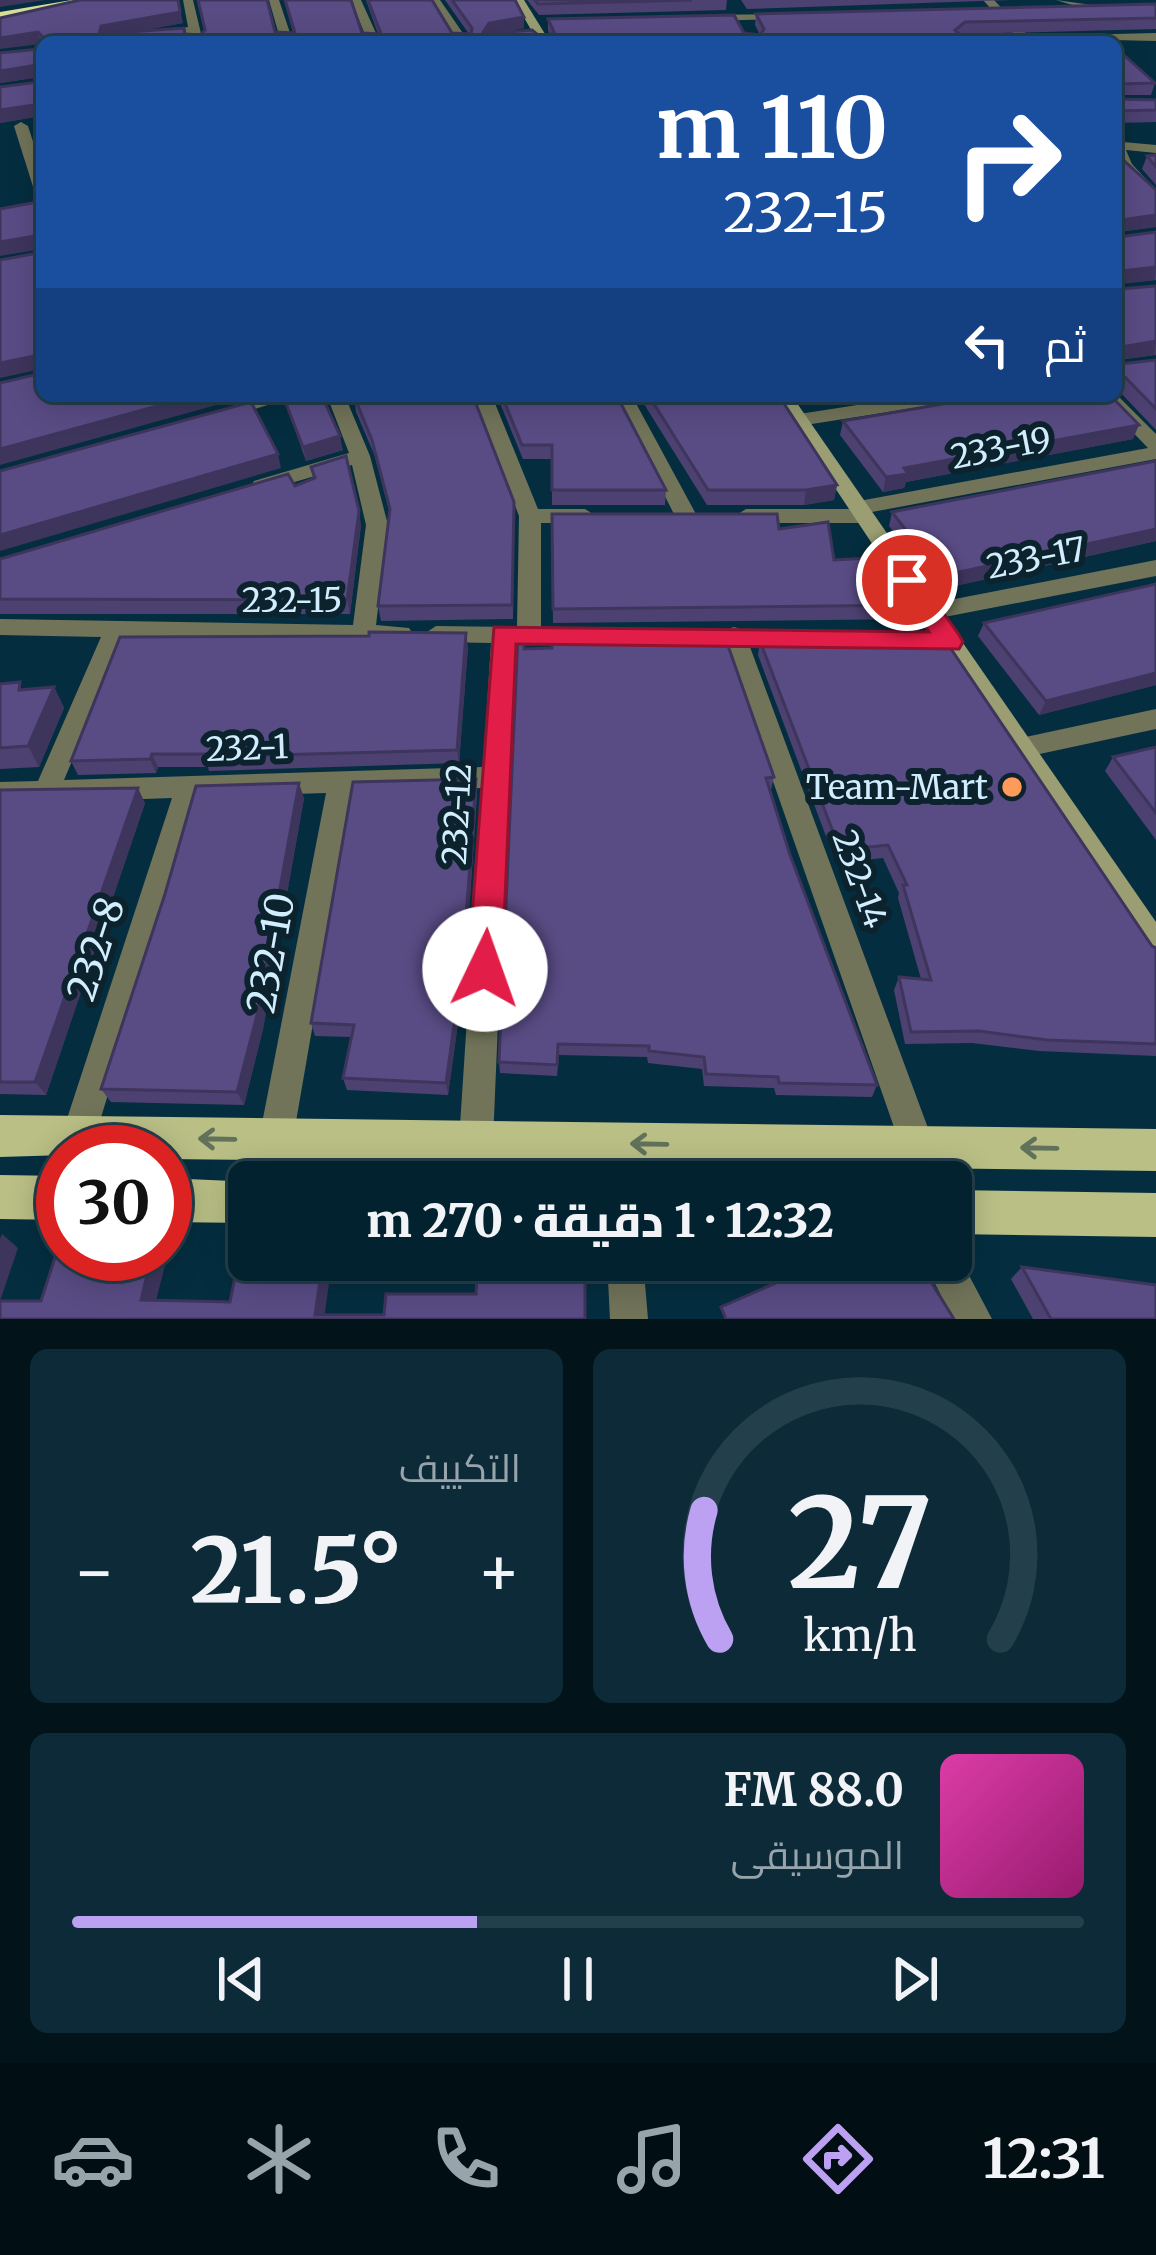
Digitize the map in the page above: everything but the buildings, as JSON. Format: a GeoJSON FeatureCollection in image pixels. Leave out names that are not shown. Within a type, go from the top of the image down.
{"type":"FeatureCollection","features":[{"type":"Feature","properties":{"kind":"highway"},"geometry":{"type":"LineString","coordinates":[[0,5],[28,0]]}},
{"type":"Feature","properties":{"kind":"highway"},"geometry":{"type":"LineString","coordinates":[[0,17],[56,3],[92,1]]}},
{"type":"Feature","properties":{"kind":"main road"},"geometry":{"type":"LineString","coordinates":[[519,0],[538,33]]}},
{"type":"Feature","properties":{"kind":"main road"},"geometry":{"type":"LineString","coordinates":[[787,402],[1156,947]]}},
{"type":"Feature","properties":{"kind":"main road"},"geometry":{"type":"LineString","coordinates":[[0,1136],[36,1136]]}},
{"type":"Feature","properties":{"kind":"main road"},"geometry":{"type":"LineString","coordinates":[[192,1138],[1156,1150]]}},
{"type":"Feature","properties":{"kind":"main road"},"geometry":{"type":"LineString","coordinates":[[0,1197],[36,1198]]}},
{"type":"Feature","properties":{"kind":"main road"},"geometry":{"type":"LineString","coordinates":[[192,1200],[228,1201]]}},
{"type":"Feature","properties":{"kind":"main road"},"geometry":{"type":"LineString","coordinates":[[972,1212],[1156,1215]]}},
{"type":"Feature","properties":{"kind":"street"},"geometry":{"type":"LineString","coordinates":[[188,0],[196,36]]}},
{"type":"Feature","properties":{"kind":"street"},"geometry":{"type":"LineString","coordinates":[[274,0],[285,36]]}},
{"type":"Feature","properties":{"kind":"street"},"geometry":{"type":"LineString","coordinates":[[356,0],[371,36]]}},
{"type":"Feature","properties":{"kind":"street"},"geometry":{"type":"LineString","coordinates":[[435,0],[459,36]]}},
{"type":"Feature","properties":{"kind":"street"},"geometry":{"type":"LineString","coordinates":[[731,0],[743,24]]}},
{"type":"Feature","properties":{"kind":"street"},"geometry":{"type":"LineString","coordinates":[[1061,0],[1092,8]]}},
{"type":"Feature","properties":{"kind":"street"},"geometry":{"type":"LineString","coordinates":[[993,5],[1022,36]]}},
{"type":"Feature","properties":{"kind":"street"},"geometry":{"type":"LineString","coordinates":[[974,11],[993,5],[1021,10]]}},
{"type":"Feature","properties":{"kind":"street"},"geometry":{"type":"LineString","coordinates":[[1045,10],[1156,10]]}},
{"type":"Feature","properties":{"kind":"street"},"geometry":{"type":"LineString","coordinates":[[693,19],[743,24],[810,16]]}},
{"type":"Feature","properties":{"kind":"street"},"geometry":{"type":"LineString","coordinates":[[538,33],[554,23]]}},
{"type":"Feature","properties":{"kind":"street"},"geometry":{"type":"LineString","coordinates":[[1122,39],[1156,37]]}},
{"type":"Feature","properties":{"kind":"street"},"geometry":{"type":"LineString","coordinates":[[0,130],[36,124]]}},
{"type":"Feature","properties":{"kind":"street"},"geometry":{"type":"LineString","coordinates":[[21,126],[36,174]]}},
{"type":"Feature","properties":{"kind":"street"},"geometry":{"type":"LineString","coordinates":[[1122,145],[1155,150]]}},
{"type":"Feature","properties":{"kind":"street"},"geometry":{"type":"LineString","coordinates":[[1122,157],[1153,194]]}},
{"type":"Feature","properties":{"kind":"street"},"geometry":{"type":"LineString","coordinates":[[21,210],[36,207]]}},
{"type":"Feature","properties":{"kind":"street"},"geometry":{"type":"LineString","coordinates":[[201,419],[257,402]]}},
{"type":"Feature","properties":{"kind":"street"},"geometry":{"type":"LineString","coordinates":[[338,402],[360,457],[377,525],[363,634]]}},
{"type":"Feature","properties":{"kind":"street"},"geometry":{"type":"LineString","coordinates":[[485,402],[530,516],[619,516]]}},
{"type":"Feature","properties":{"kind":"street","name":"233-19"},"geometry":{"type":"LineString","coordinates":[[627,402],[697,516],[862,512],[1156,448]]}},
{"type":"Feature","properties":{"kind":"street"},"geometry":{"type":"LineString","coordinates":[[799,421],[915,402]]}},
{"type":"Feature","properties":{"kind":"street"},"geometry":{"type":"LineString","coordinates":[[1113,402],[1156,448]]}},
{"type":"Feature","properties":{"kind":"street"},"geometry":{"type":"LineString","coordinates":[[235,494],[360,457]]}},
{"type":"Feature","properties":{"kind":"street","name":"232-12"},"geometry":{"type":"LineString","coordinates":[[476,1142],[495,777],[530,516]]}},
{"type":"Feature","properties":{"kind":"street","name":"233-17"},"geometry":{"type":"LineString","coordinates":[[928,612],[1156,568]]}},
{"type":"Feature","properties":{"kind":"street","name":"232-15"},"geometry":{"type":"LineString","coordinates":[[0,628],[734,635],[950,642]]}},
{"type":"Feature","properties":{"kind":"street"},"geometry":{"type":"LineString","coordinates":[[47,790],[115,632]]}},
{"type":"Feature","properties":{"kind":"street","name":"232-14"},"geometry":{"type":"LineString","coordinates":[[734,635],[918,1147]]}},
{"type":"Feature","properties":{"kind":"street"},"geometry":{"type":"LineString","coordinates":[[1022,748],[1156,719]]}},
{"type":"Feature","properties":{"kind":"street","name":"232-1"},"geometry":{"type":"LineString","coordinates":[[0,793],[495,777]]}},
{"type":"Feature","properties":{"kind":"street","name":"232-10"},"geometry":{"type":"LineString","coordinates":[[276,1139],[342,781]]}},
{"type":"Feature","properties":{"kind":"street","name":"232-8"},"geometry":{"type":"LineString","coordinates":[[82,1125],[189,786]]}},
{"type":"Feature","properties":{"kind":"street"},"geometry":{"type":"LineString","coordinates":[[626,1281],[629,1319]]}},
{"type":"Feature","properties":{"kind":"street"},"geometry":{"type":"LineString","coordinates":[[952,1281],[973,1319]]}},
{"type":"Feature","properties":{"kind":"place","name":"Team-Mart"},"geometry":{"type":"Point","coordinates":[1012,787]}},
{"type":"Feature","properties":{"kind":"route"},"geometry":{"type":"LineString","coordinates":[[485,969],[503,634],[950,642],[907,580]]}}]}
